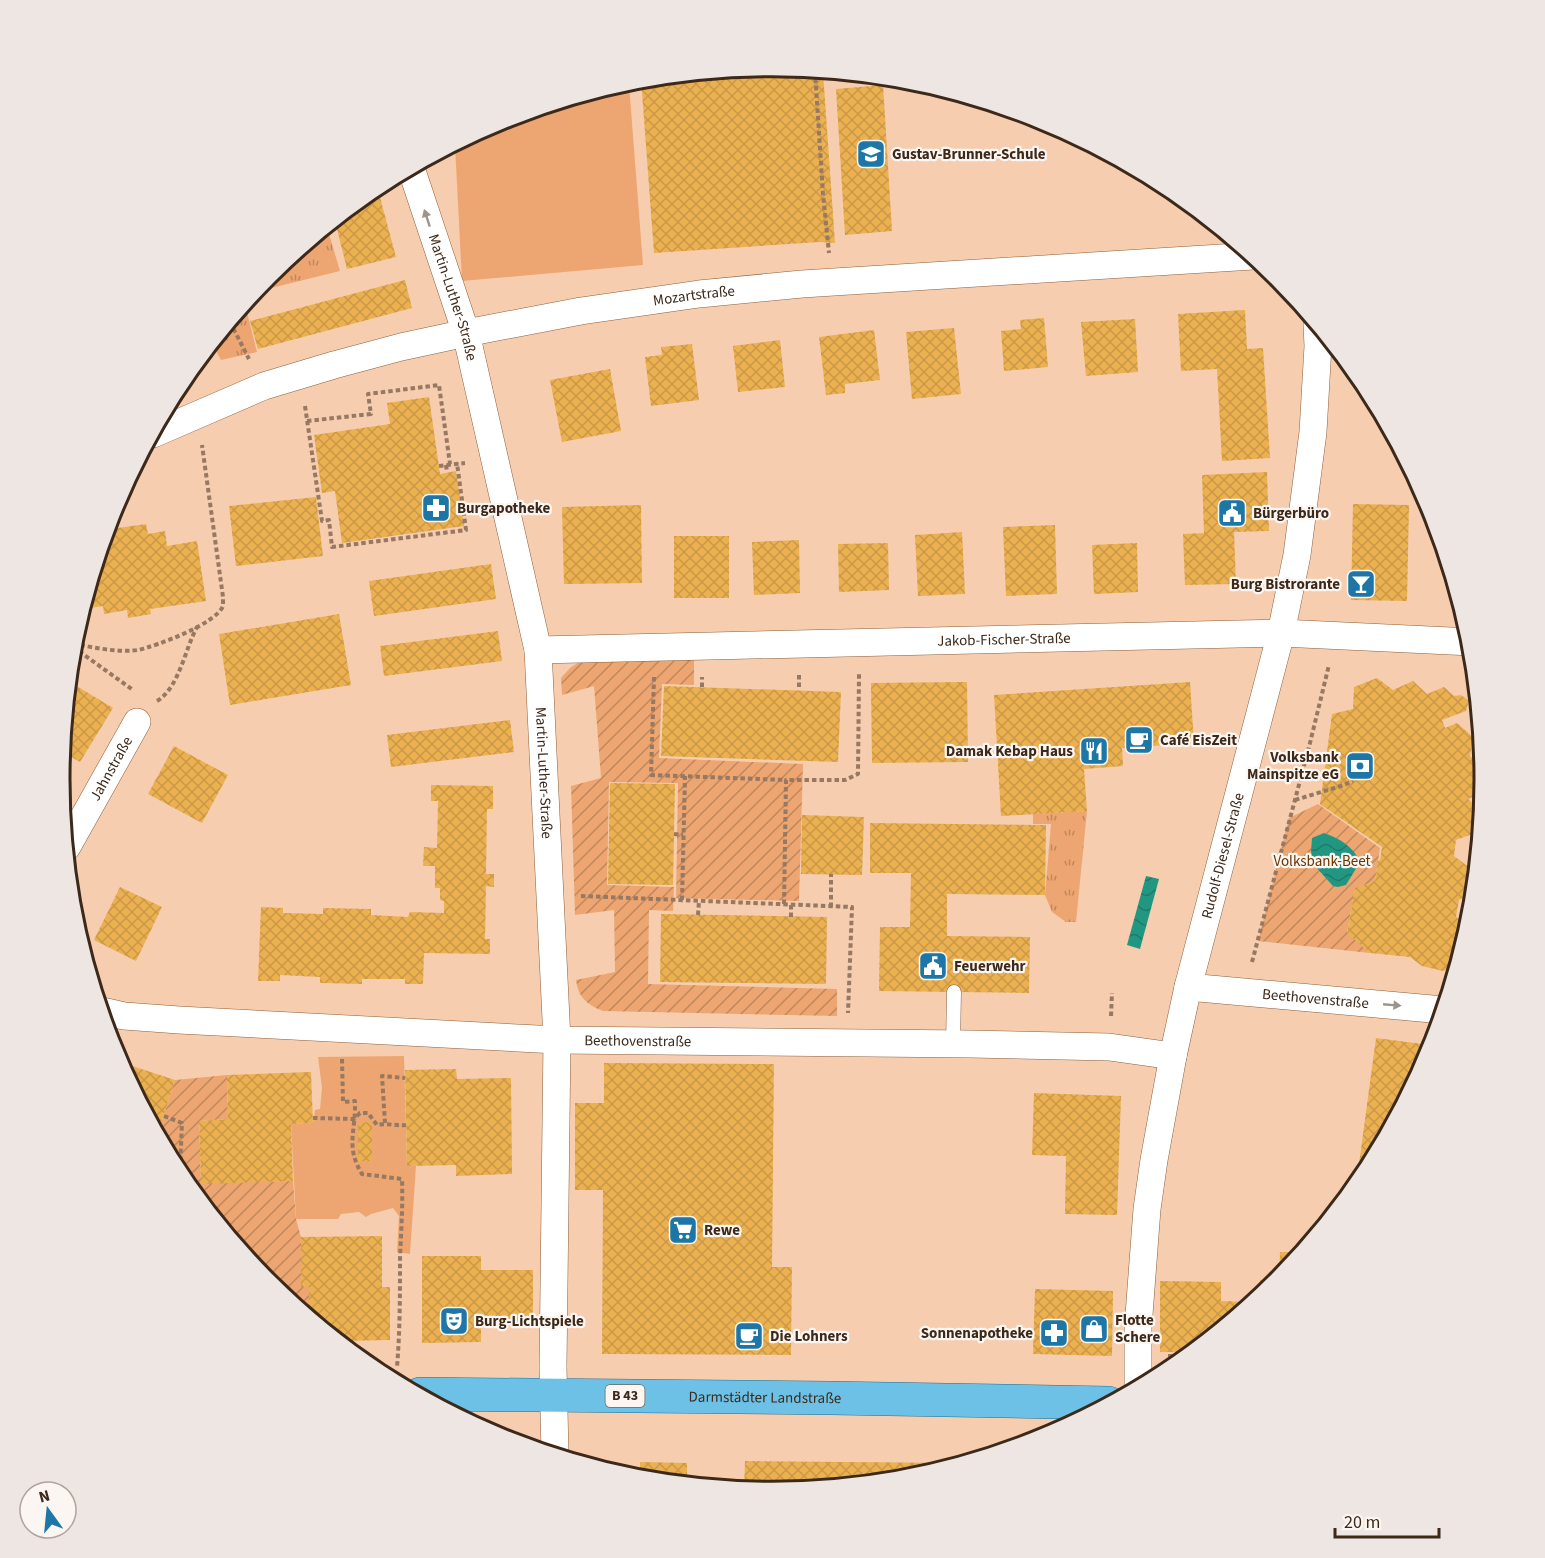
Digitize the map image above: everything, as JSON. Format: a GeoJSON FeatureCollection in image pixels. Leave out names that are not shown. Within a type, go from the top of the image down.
{"type":"FeatureCollection","features":[{"type":"Feature","properties":{"kind":"main road","name":"Darmstädter Landstraße"},"geometry":{"type":"LineString","coordinates":[[434,1394],[1094,1403]]}},
{"type":"Feature","properties":{"kind":"street","name":"Martin-Luther-Straße"},"geometry":{"type":"LineString","coordinates":[[414,176],[466,333],[538,650],[557,1040],[555,1446]]}},
{"type":"Feature","properties":{"kind":"street","name":"Mozartstraße"},"geometry":{"type":"LineString","coordinates":[[164,429],[264,386],[301,375],[401,347],[581,311],[699,294],[802,284],[1241,257]]}},
{"type":"Feature","properties":{"kind":"street","name":"Rudolf-Diesel-Straße"},"geometry":{"type":"LineString","coordinates":[[1138,1378],[1138,1328],[1147,1209],[1154,1160],[1188,987],[1281,633],[1297,555],[1313,432],[1318,338]]}},
{"type":"Feature","properties":{"kind":"street","name":"Jakob-Fischer-Straße"},"geometry":{"type":"LineString","coordinates":[[538,650],[1281,633],[1461,641]]}},
{"type":"Feature","properties":{"kind":"street","name":"Jahnstraße"},"geometry":{"type":"LineString","coordinates":[[73,836],[141,713]]}},
{"type":"Feature","properties":{"kind":"street","name":"Beethovenstraße"},"geometry":{"type":"LineString","coordinates":[[1188,987],[1435,1009]]}},
{"type":"Feature","properties":{"kind":"street","name":"Beethovenstraße"},"geometry":{"type":"LineString","coordinates":[[111,1013],[179,1020],[557,1040],[1109,1047],[1173,1056]]}},
{"type":"Feature","properties":{"kind":"lane"},"geometry":{"type":"LineString","coordinates":[[952,1044],[954,992]]}},
{"type":"Feature","properties":{"kind":"path"},"geometry":{"type":"LineString","coordinates":[[816,79],[829,257]]}},
{"type":"Feature","properties":{"kind":"path"},"geometry":{"type":"LineString","coordinates":[[234,330],[264,386]]}},
{"type":"Feature","properties":{"kind":"path"},"geometry":{"type":"LineString","coordinates":[[301,375],[322,521],[329,520],[332,548],[466,530],[459,463],[439,466]]}},
{"type":"Feature","properties":{"kind":"path"},"geometry":{"type":"LineString","coordinates":[[308,421],[371,414],[368,393],[439,385],[447,472]]}},
{"type":"Feature","properties":{"kind":"path"},"geometry":{"type":"LineString","coordinates":[[83,646],[108,650],[137,650],[168,641],[198,626],[218,613],[223,606],[198,415]]}},
{"type":"Feature","properties":{"kind":"path"},"geometry":{"type":"LineString","coordinates":[[141,713],[164,697],[173,684],[198,626]]}},
{"type":"Feature","properties":{"kind":"path"},"geometry":{"type":"LineString","coordinates":[[1245,992],[1321,700],[1334,635]]}},
{"type":"Feature","properties":{"kind":"path"},"geometry":{"type":"LineString","coordinates":[[655,647],[651,775],[845,780],[858,774],[859,643]]}},
{"type":"Feature","properties":{"kind":"path"},"geometry":{"type":"LineString","coordinates":[[82,652],[142,696],[141,713]]}},
{"type":"Feature","properties":{"kind":"path"},"geometry":{"type":"LineString","coordinates":[[682,900],[685,776]]}},
{"type":"Feature","properties":{"kind":"path"},"geometry":{"type":"LineString","coordinates":[[784,904],[786,780]]}},
{"type":"Feature","properties":{"kind":"path"},"geometry":{"type":"LineString","coordinates":[[1295,800],[1353,782]]}},
{"type":"Feature","properties":{"kind":"path"},"geometry":{"type":"LineString","coordinates":[[674,834],[683,835]]}},
{"type":"Feature","properties":{"kind":"path"},"geometry":{"type":"LineString","coordinates":[[831,874],[831,907]]}},
{"type":"Feature","properties":{"kind":"path"},"geometry":{"type":"LineString","coordinates":[[550,895],[852,908],[847,1043]]}},
{"type":"Feature","properties":{"kind":"path"},"geometry":{"type":"LineString","coordinates":[[698,915],[699,901]]}},
{"type":"Feature","properties":{"kind":"path"},"geometry":{"type":"LineString","coordinates":[[791,905],[791,917]]}},
{"type":"Feature","properties":{"kind":"path"},"geometry":{"type":"LineString","coordinates":[[342,1059],[343,1102],[355,1101],[352,1137],[355,1163],[362,1174],[402,1179],[400,1334],[397,1367]]}},
{"type":"Feature","properties":{"kind":"path"},"geometry":{"type":"LineString","coordinates":[[385,1123],[382,1076],[405,1078]]}},
{"type":"Feature","properties":{"kind":"path"},"geometry":{"type":"LineString","coordinates":[[313,1118],[354,1119],[360,1113],[368,1113],[377,1125],[385,1123],[395,1126],[406,1125]]}},
{"type":"Feature","properties":{"kind":"path"},"geometry":{"type":"LineString","coordinates":[[164,1116],[182,1123],[181,1155]]}},
{"type":"Feature","properties":{"kind":"path"},"geometry":{"type":"LineString","coordinates":[[1159,1356],[1173,1356]]}},
{"type":"Feature","properties":{"kind":"green space"},"geometry":{"type":"Polygon","coordinates":[[[630,92],[643,265],[462,281],[455,153],[504,130],[547,114],[630,92]]]}},
{"type":"Feature","properties":{"kind":"green space"},"geometry":{"type":"Polygon","coordinates":[[[329,235],[340,271],[271,288],[329,235]]]}},
{"type":"Feature","properties":{"kind":"green space"},"geometry":{"type":"Polygon","coordinates":[[[247,313],[257,352],[221,360],[216,352],[247,313]]]}},
{"type":"Feature","properties":{"kind":"green space"},"geometry":{"type":"Polygon","coordinates":[[[694,659],[694,685],[662,684],[659,758],[803,764],[799,901],[676,898],[678,783],[609,782],[607,885],[674,887],[673,911],[649,910],[648,984],[837,989],[837,1016],[603,1011],[592,1006],[581,996],[576,980],[615,972],[614,910],[575,915],[571,786],[601,778],[594,686],[562,695],[561,678],[579,662],[694,659]]]}},
{"type":"Feature","properties":{"kind":"green space","name":"Volksbank-Beet"},"geometry":{"type":"Polygon","coordinates":[[[1318,804],[1380,848],[1375,881],[1355,889],[1347,932],[1370,953],[1258,941],[1289,818],[1318,804]]]}},
{"type":"Feature","properties":{"kind":"green space"},"geometry":{"type":"Polygon","coordinates":[[[1087,811],[1076,922],[1066,922],[1052,912],[1045,895],[1051,824],[1033,824],[1033,814],[1087,811]]]}},
{"type":"Feature","properties":{"kind":"green space"},"geometry":{"type":"Polygon","coordinates":[[[404,1056],[407,1166],[416,1166],[410,1254],[397,1252],[399,1216],[393,1208],[366,1217],[359,1212],[341,1214],[338,1219],[296,1219],[291,1124],[313,1123],[315,1110],[320,1109],[322,1088],[318,1057],[404,1056]]]}},
{"type":"Feature","properties":{"kind":"green space"},"geometry":{"type":"Polygon","coordinates":[[[227,1075],[228,1119],[199,1121],[201,1183],[293,1181],[296,1219],[301,1237],[301,1286],[309,1287],[309,1306],[245,1242],[189,1169],[165,1130],[161,1123],[175,1080],[227,1075]]]}},
{"type":"Feature","properties":{"kind":"water"},"geometry":{"type":"Polygon","coordinates":[[[1324,833],[1345,844],[1360,862],[1346,885],[1333,886],[1315,866],[1311,852],[1312,838],[1324,833]]]}},
{"type":"Feature","properties":{"kind":"water"},"geometry":{"type":"Polygon","coordinates":[[[1146,876],[1159,879],[1140,949],[1127,945],[1146,876]]]}},
{"type":"Feature","properties":{"kind":"building"},"geometry":{"type":"Polygon","coordinates":[[[772,77],[824,79],[835,243],[819,242],[654,253],[642,89],[727,79],[772,77]]]}},
{"type":"Feature","properties":{"kind":"building"},"geometry":{"type":"Polygon","coordinates":[[[883,86],[892,231],[845,235],[836,89],[883,86]]]}},
{"type":"Feature","properties":{"kind":"building"},"geometry":{"type":"Polygon","coordinates":[[[380,197],[396,257],[347,269],[337,229],[380,197]]]}},
{"type":"Feature","properties":{"kind":"building"},"geometry":{"type":"Polygon","coordinates":[[[405,280],[412,308],[258,349],[250,321],[405,280]]]}},
{"type":"Feature","properties":{"kind":"building"},"geometry":{"type":"Polygon","coordinates":[[[1245,310],[1247,349],[1263,348],[1270,458],[1222,461],[1217,369],[1181,371],[1178,314],[1245,310]]]}},
{"type":"Feature","properties":{"kind":"building"},"geometry":{"type":"Polygon","coordinates":[[[1044,318],[1048,367],[1004,371],[1001,331],[1021,329],[1020,320],[1044,318]]]}},
{"type":"Feature","properties":{"kind":"building"},"geometry":{"type":"Polygon","coordinates":[[[1135,319],[1138,372],[1086,376],[1081,322],[1135,319]]]}},
{"type":"Feature","properties":{"kind":"building"},"geometry":{"type":"Polygon","coordinates":[[[954,328],[961,394],[912,399],[906,332],[954,328]]]}},
{"type":"Feature","properties":{"kind":"building"},"geometry":{"type":"Polygon","coordinates":[[[874,330],[880,380],[845,384],[845,393],[826,395],[819,337],[874,330]]]}},
{"type":"Feature","properties":{"kind":"building"},"geometry":{"type":"Polygon","coordinates":[[[780,340],[785,387],[738,392],[733,346],[780,340]]]}},
{"type":"Feature","properties":{"kind":"building"},"geometry":{"type":"Polygon","coordinates":[[[692,344],[699,400],[651,406],[645,357],[662,355],[661,347],[692,344]]]}},
{"type":"Feature","properties":{"kind":"building"},"geometry":{"type":"Polygon","coordinates":[[[610,369],[621,431],[562,442],[550,380],[610,369]]]}},
{"type":"Feature","properties":{"kind":"building"},"geometry":{"type":"Polygon","coordinates":[[[429,397],[440,474],[456,471],[464,526],[342,543],[335,491],[322,493],[314,435],[390,424],[387,403],[429,397]]]}},
{"type":"Feature","properties":{"kind":"building"},"geometry":{"type":"Polygon","coordinates":[[[1267,472],[1269,531],[1234,532],[1236,584],[1185,585],[1183,534],[1204,533],[1202,475],[1267,472]]]}},
{"type":"Feature","properties":{"kind":"building"},"geometry":{"type":"Polygon","coordinates":[[[316,497],[323,556],[236,566],[229,506],[316,497]]]}},
{"type":"Feature","properties":{"kind":"building"},"geometry":{"type":"Polygon","coordinates":[[[1353,504],[1409,505],[1407,601],[1351,600],[1353,504]]]}},
{"type":"Feature","properties":{"kind":"building"},"geometry":{"type":"Polygon","coordinates":[[[641,505],[642,583],[564,584],[562,507],[641,505]]]}},
{"type":"Feature","properties":{"kind":"building"},"geometry":{"type":"Polygon","coordinates":[[[146,524],[148,534],[165,531],[167,546],[197,541],[206,601],[150,609],[151,614],[128,618],[127,610],[104,614],[103,606],[92,608],[117,528],[146,524]]]}},
{"type":"Feature","properties":{"kind":"building"},"geometry":{"type":"Polygon","coordinates":[[[1055,525],[1057,594],[1006,596],[1003,527],[1055,525]]]}},
{"type":"Feature","properties":{"kind":"building"},"geometry":{"type":"Polygon","coordinates":[[[962,532],[965,594],[918,596],[915,535],[962,532]]]}},
{"type":"Feature","properties":{"kind":"building"},"geometry":{"type":"Polygon","coordinates":[[[674,536],[729,536],[729,598],[674,598],[674,536]]]}},
{"type":"Feature","properties":{"kind":"building"},"geometry":{"type":"Polygon","coordinates":[[[799,540],[800,593],[754,595],[752,542],[799,540]]]}},
{"type":"Feature","properties":{"kind":"building"},"geometry":{"type":"Polygon","coordinates":[[[888,543],[889,590],[839,592],[838,544],[888,543]]]}},
{"type":"Feature","properties":{"kind":"building"},"geometry":{"type":"Polygon","coordinates":[[[1137,543],[1138,592],[1094,594],[1092,545],[1137,543]]]}},
{"type":"Feature","properties":{"kind":"building"},"geometry":{"type":"Polygon","coordinates":[[[491,564],[496,599],[374,616],[369,581],[491,564]]]}},
{"type":"Feature","properties":{"kind":"building"},"geometry":{"type":"Polygon","coordinates":[[[339,614],[351,685],[230,705],[219,634],[339,614]]]}},
{"type":"Feature","properties":{"kind":"building"},"geometry":{"type":"Polygon","coordinates":[[[498,631],[502,661],[384,676],[380,646],[498,631]]]}},
{"type":"Feature","properties":{"kind":"building"},"geometry":{"type":"Polygon","coordinates":[[[1377,678],[1393,690],[1413,681],[1427,694],[1444,687],[1454,696],[1461,695],[1469,701],[1466,711],[1442,720],[1445,728],[1457,723],[1473,737],[1470,756],[1474,759],[1474,779],[1474,797],[1468,799],[1473,803],[1472,834],[1456,840],[1454,856],[1468,867],[1464,897],[1459,900],[1456,917],[1460,920],[1451,961],[1448,969],[1443,971],[1422,966],[1410,957],[1370,953],[1347,933],[1355,888],[1375,881],[1382,847],[1320,804],[1332,714],[1353,709],[1354,687],[1377,678]]]}},
{"type":"Feature","properties":{"kind":"building"},"geometry":{"type":"Polygon","coordinates":[[[967,682],[968,762],[872,763],[871,683],[967,682]]]}},
{"type":"Feature","properties":{"kind":"building"},"geometry":{"type":"Polygon","coordinates":[[[1190,682],[1194,743],[1122,748],[1123,766],[1084,769],[1087,811],[1001,816],[994,695],[1190,682]]]}},
{"type":"Feature","properties":{"kind":"building"},"geometry":{"type":"Polygon","coordinates":[[[77,686],[113,708],[80,762],[71,757],[77,686]]]}},
{"type":"Feature","properties":{"kind":"building"},"geometry":{"type":"Polygon","coordinates":[[[664,686],[841,692],[838,762],[661,756],[664,686]]]}},
{"type":"Feature","properties":{"kind":"building"},"geometry":{"type":"Polygon","coordinates":[[[510,720],[514,752],[391,767],[387,735],[510,720]]]}},
{"type":"Feature","properties":{"kind":"building"},"geometry":{"type":"Polygon","coordinates":[[[174,746],[228,775],[202,823],[148,794],[174,746]]]}},
{"type":"Feature","properties":{"kind":"building"},"geometry":{"type":"Polygon","coordinates":[[[610,783],[675,784],[673,885],[608,884],[610,783]]]}},
{"type":"Feature","properties":{"kind":"building"},"geometry":{"type":"Polygon","coordinates":[[[431,785],[493,786],[493,809],[487,809],[486,874],[494,874],[494,887],[486,886],[485,939],[490,939],[490,954],[424,953],[423,984],[405,984],[405,979],[362,979],[362,984],[320,983],[320,977],[280,975],[280,981],[258,981],[261,907],[283,908],[283,913],[323,914],[323,908],[371,909],[371,915],[408,917],[410,912],[444,913],[444,901],[440,900],[440,888],[435,888],[435,866],[423,866],[424,847],[437,848],[438,801],[431,801],[431,785]]]}},
{"type":"Feature","properties":{"kind":"building"},"geometry":{"type":"Polygon","coordinates":[[[802,815],[864,817],[862,875],[801,874],[802,815]]]}},
{"type":"Feature","properties":{"kind":"building"},"geometry":{"type":"Polygon","coordinates":[[[870,823],[1046,825],[1045,895],[947,894],[947,936],[1030,937],[1029,993],[879,991],[880,927],[910,927],[911,873],[870,873],[870,823]]]}},
{"type":"Feature","properties":{"kind":"building"},"geometry":{"type":"Polygon","coordinates":[[[120,887],[162,907],[136,961],[94,940],[120,887]]]}},
{"type":"Feature","properties":{"kind":"building"},"geometry":{"type":"Polygon","coordinates":[[[661,914],[827,917],[826,984],[660,982],[661,914]]]}},
{"type":"Feature","properties":{"kind":"building"},"geometry":{"type":"Polygon","coordinates":[[[1376,1038],[1422,1044],[1402,1089],[1359,1164],[1376,1038]]]}},
{"type":"Feature","properties":{"kind":"building"},"geometry":{"type":"Polygon","coordinates":[[[604,1063],[774,1064],[772,1267],[792,1267],[791,1355],[602,1354],[603,1190],[575,1190],[575,1103],[604,1103],[604,1063]]]}},
{"type":"Feature","properties":{"kind":"building"},"geometry":{"type":"Polygon","coordinates":[[[132,1066],[175,1080],[161,1123],[132,1066]]]}},
{"type":"Feature","properties":{"kind":"building"},"geometry":{"type":"Polygon","coordinates":[[[456,1069],[457,1079],[511,1078],[512,1174],[456,1176],[456,1165],[407,1166],[405,1070],[456,1069]]]}},
{"type":"Feature","properties":{"kind":"building"},"geometry":{"type":"Polygon","coordinates":[[[311,1072],[313,1123],[291,1124],[293,1181],[201,1184],[199,1121],[228,1119],[227,1075],[311,1072]]]}},
{"type":"Feature","properties":{"kind":"building"},"geometry":{"type":"Polygon","coordinates":[[[1034,1093],[1121,1096],[1117,1215],[1065,1214],[1066,1156],[1032,1155],[1034,1093]]]}},
{"type":"Feature","properties":{"kind":"building"},"geometry":{"type":"Polygon","coordinates":[[[372,1122],[372,1161],[358,1161],[358,1123],[372,1122]]]}},
{"type":"Feature","properties":{"kind":"building"},"geometry":{"type":"Polygon","coordinates":[[[382,1236],[382,1287],[390,1287],[390,1340],[352,1341],[309,1306],[309,1287],[301,1287],[301,1237],[382,1236]]]}},
{"type":"Feature","properties":{"kind":"building"},"geometry":{"type":"Polygon","coordinates":[[[1280,1252],[1291,1252],[1280,1264],[1280,1252]]]}},
{"type":"Feature","properties":{"kind":"building"},"geometry":{"type":"Polygon","coordinates":[[[422,1256],[481,1256],[481,1270],[533,1270],[533,1325],[481,1325],[481,1342],[422,1343],[422,1256]]]}},
{"type":"Feature","properties":{"kind":"building"},"geometry":{"type":"Polygon","coordinates":[[[1160,1281],[1221,1282],[1221,1301],[1241,1302],[1178,1352],[1160,1352],[1160,1281]]]}},
{"type":"Feature","properties":{"kind":"building"},"geometry":{"type":"Polygon","coordinates":[[[1035,1289],[1113,1291],[1112,1356],[1033,1354],[1035,1289]]]}},
{"type":"Feature","properties":{"kind":"building"},"geometry":{"type":"Polygon","coordinates":[[[745,1461],[930,1463],[864,1475],[772,1481],[744,1480],[745,1461]]]}},
{"type":"Feature","properties":{"kind":"building"},"geometry":{"type":"Polygon","coordinates":[[[640,1462],[687,1463],[687,1476],[681,1475],[640,1469],[640,1462]]]}},
{"type":"Feature","properties":{"kind":"place","name":"Gustav-Brunner-Schule"},"geometry":{"type":"Point","coordinates":[871,154]}},
{"type":"Feature","properties":{"kind":"place","name":"Burgapotheke"},"geometry":{"type":"Point","coordinates":[436,508]}},
{"type":"Feature","properties":{"kind":"place","name":"Bürgerbüro"},"geometry":{"type":"Point","coordinates":[1232,513]}},
{"type":"Feature","properties":{"kind":"place","name":"Burg Bistrorante"},"geometry":{"type":"Point","coordinates":[1361,584]}},
{"type":"Feature","properties":{"kind":"place","name":"Café EisZeit"},"geometry":{"type":"Point","coordinates":[1139,740]}},
{"type":"Feature","properties":{"kind":"place","name":"Damak Kebap Haus"},"geometry":{"type":"Point","coordinates":[1094,751]}},
{"type":"Feature","properties":{"kind":"place","name":"Volksbank Mainspitze eG"},"geometry":{"type":"Point","coordinates":[1360,766]}},
{"type":"Feature","properties":{"kind":"place","name":"Feuerwehr"},"geometry":{"type":"Point","coordinates":[933,966]}},
{"type":"Feature","properties":{"kind":"place","name":"Rewe"},"geometry":{"type":"Point","coordinates":[683,1230]}},
{"type":"Feature","properties":{"kind":"place","name":"Burg-Lichtspiele"},"geometry":{"type":"Point","coordinates":[454,1321]}},
{"type":"Feature","properties":{"kind":"place","name":"Flotte Schere"},"geometry":{"type":"Point","coordinates":[1094,1329]}},
{"type":"Feature","properties":{"kind":"place","name":"Sonnenapotheke"},"geometry":{"type":"Point","coordinates":[1054,1333]}},
{"type":"Feature","properties":{"kind":"place","name":"Die Lohners"},"geometry":{"type":"Point","coordinates":[749,1336]}}]}
